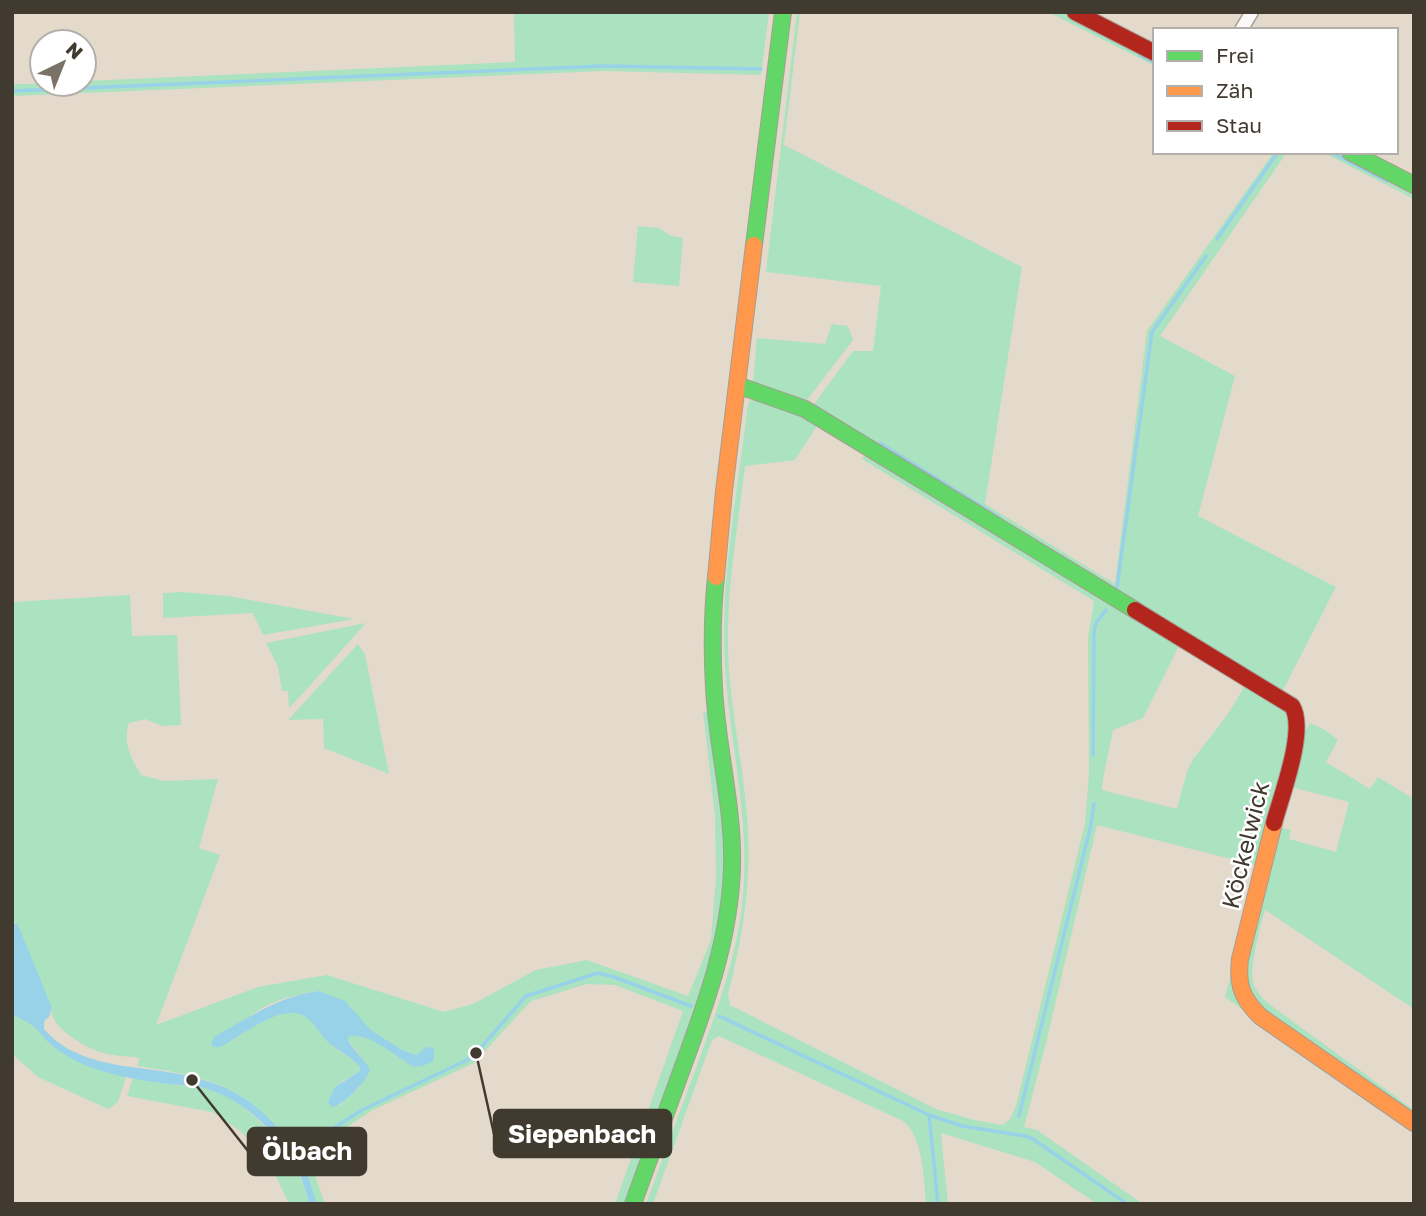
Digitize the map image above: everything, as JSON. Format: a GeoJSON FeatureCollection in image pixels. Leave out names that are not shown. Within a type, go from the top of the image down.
{"type":"FeatureCollection","features":[{"type":"Feature","properties":{"kind":"street"},"geometry":{"type":"LineString","coordinates":[[633,1204],[696,1032],[721,952],[729,907],[732,867],[730,828],[714,689],[713,607],[737,385],[783,12]]}},
{"type":"Feature","properties":{"kind":"street"},"geometry":{"type":"LineString","coordinates":[[1075,12],[1153,51]]}},
{"type":"Feature","properties":{"kind":"street"},"geometry":{"type":"LineString","coordinates":[[1242,28],[1252,12]]}},
{"type":"Feature","properties":{"kind":"street"},"geometry":{"type":"LineString","coordinates":[[1354,154],[1414,185]]}},
{"type":"Feature","properties":{"kind":"street","name":"Köckelwick"},"geometry":{"type":"LineString","coordinates":[[737,385],[805,409],[1292,706],[1297,714],[1297,734],[1240,959],[1239,991],[1247,1004],[1261,1017],[1414,1123]]}},
{"type":"Feature","properties":{"kind":"green space"},"geometry":{"type":"Polygon","coordinates":[[[514,12],[769,12],[761,75],[604,71],[98,92],[98,80],[515,62],[514,12]]]}},
{"type":"Feature","properties":{"kind":"green space"},"geometry":{"type":"Polygon","coordinates":[[[797,12],[800,12],[784,145],[1022,267],[985,504],[1115,584],[1147,331],[1273,154],[1286,154],[1160,336],[1235,376],[1198,516],[1336,587],[1281,694],[1181,642],[1143,718],[1113,730],[1102,790],[1177,809],[1191,763],[1229,711],[1246,681],[1295,717],[1238,991],[1414,1131],[1225,997],[1259,866],[1097,825],[1024,1127],[1037,1130],[1143,1204],[1097,1204],[1035,1162],[941,1133],[948,1204],[926,1204],[919,1147],[910,1128],[903,1121],[719,1036],[712,1040],[653,1204],[646,1204],[718,1006],[734,951],[741,913],[744,882],[743,820],[728,697],[724,633],[727,567],[748,403],[752,399],[820,421],[795,460],[745,466],[731,578],[728,646],[746,808],[748,872],[741,933],[728,994],[730,1005],[936,1109],[1003,1125],[1010,1119],[1016,1106],[1085,823],[1089,773],[1088,638],[1094,601],[862,459],[868,451],[811,408],[853,351],[873,351],[881,286],[766,272],[797,12]]]}},
{"type":"Feature","properties":{"kind":"green space"},"geometry":{"type":"Polygon","coordinates":[[[1048,12],[1069,12],[1153,55],[1153,65],[1048,12]]]}},
{"type":"Feature","properties":{"kind":"green space"},"geometry":{"type":"Polygon","coordinates":[[[12,84],[28,84],[28,95],[12,96],[12,84]]]}},
{"type":"Feature","properties":{"kind":"green space"},"geometry":{"type":"Polygon","coordinates":[[[1326,154],[1348,154],[1414,188],[1414,199],[1326,154]]]}},
{"type":"Feature","properties":{"kind":"green space"},"geometry":{"type":"Polygon","coordinates":[[[638,226],[659,228],[671,236],[683,238],[679,286],[633,282],[638,226]]]}},
{"type":"Feature","properties":{"kind":"green space"},"geometry":{"type":"Polygon","coordinates":[[[832,324],[848,326],[853,340],[804,404],[757,387],[753,381],[757,338],[825,344],[832,324]]]}},
{"type":"Feature","properties":{"kind":"green space"},"geometry":{"type":"Polygon","coordinates":[[[163,593],[228,596],[354,619],[263,635],[253,613],[163,618],[163,593]]]}},
{"type":"Feature","properties":{"kind":"green space"},"geometry":{"type":"Polygon","coordinates":[[[130,595],[132,636],[177,635],[181,725],[162,726],[145,719],[129,723],[127,743],[141,775],[164,781],[218,779],[199,848],[220,855],[156,1025],[258,987],[327,975],[444,1012],[473,1004],[536,970],[587,960],[688,996],[711,940],[716,878],[715,816],[703,711],[711,715],[725,826],[722,918],[707,980],[626,1204],[615,1204],[683,1011],[615,985],[587,984],[531,1001],[474,1063],[373,1110],[307,1153],[325,1204],[317,1204],[306,1170],[290,1145],[289,1137],[235,1092],[180,1073],[137,1066],[140,1058],[97,1051],[61,1028],[52,1015],[52,1008],[15,922],[12,922],[12,602],[130,595]],[[319,991],[290,997],[261,1008],[244,1022],[229,1042],[275,1015],[295,1013],[304,1016],[330,1044],[360,1067],[360,1071],[341,1082],[339,1106],[359,1088],[367,1064],[348,1040],[349,1036],[375,1041],[414,1067],[425,1048],[417,1055],[404,1051],[371,1030],[351,1007],[319,991]]]}},
{"type":"Feature","properties":{"kind":"green space"},"geometry":{"type":"Polygon","coordinates":[[[366,623],[289,708],[288,691],[282,691],[278,667],[266,643],[366,623]]]}},
{"type":"Feature","properties":{"kind":"green space"},"geometry":{"type":"Polygon","coordinates":[[[358,644],[365,654],[389,774],[324,748],[323,719],[288,720],[358,644]]]}},
{"type":"Feature","properties":{"kind":"green space"},"geometry":{"type":"Polygon","coordinates":[[[1310,723],[1338,740],[1326,762],[1370,789],[1378,777],[1414,799],[1414,1009],[1265,910],[1254,956],[1254,984],[1269,1004],[1414,1110],[1414,1119],[1251,1000],[1243,961],[1278,827],[1291,830],[1289,839],[1336,852],[1349,802],[1291,787],[1305,732],[1310,723]]]}},
{"type":"Feature","properties":{"kind":"green space"},"geometry":{"type":"Polygon","coordinates":[[[12,1013],[31,1024],[50,1044],[67,1056],[96,1069],[126,1077],[118,1102],[108,1109],[38,1077],[12,1054],[12,1013]]]}},
{"type":"Feature","properties":{"kind":"green space"},"geometry":{"type":"Polygon","coordinates":[[[133,1078],[198,1086],[235,1101],[268,1130],[283,1148],[304,1186],[309,1204],[289,1204],[268,1159],[239,1130],[212,1112],[127,1096],[133,1078]]]}},
{"type":"Feature","properties":{"kind":"water"},"geometry":{"type":"Polygon","coordinates":[[[12,922],[18,925],[52,1008],[49,1017],[44,1021],[44,1029],[61,1044],[100,1061],[189,1076],[231,1090],[261,1111],[289,1137],[290,1145],[306,1170],[317,1204],[309,1204],[304,1185],[284,1148],[255,1116],[238,1103],[201,1087],[126,1077],[85,1065],[57,1050],[33,1026],[12,1013],[12,922]]]}},
{"type":"Feature","properties":{"kind":"water"},"geometry":{"type":"Polygon","coordinates":[[[319,991],[345,1001],[371,1030],[404,1051],[417,1055],[425,1048],[431,1047],[434,1050],[434,1060],[414,1067],[375,1042],[349,1036],[350,1044],[370,1070],[354,1093],[332,1107],[328,1102],[335,1087],[360,1071],[360,1067],[330,1044],[304,1016],[295,1013],[273,1017],[220,1047],[211,1044],[214,1037],[264,1009],[290,998],[319,991]]]}},
{"type":"Feature","properties":{"kind":"waterway"},"geometry":{"type":"LineString","coordinates":[[1140,55],[1153,62]]}},
{"type":"Feature","properties":{"kind":"waterway"},"geometry":{"type":"LineString","coordinates":[[12,91],[605,66],[761,69]]}},
{"type":"Feature","properties":{"kind":"waterway"},"geometry":{"type":"LineString","coordinates":[[1217,239],[1277,154]]}},
{"type":"Feature","properties":{"kind":"waterway"},"geometry":{"type":"LineString","coordinates":[[1335,154],[1387,181]]}},
{"type":"Feature","properties":{"kind":"waterway"},"geometry":{"type":"LineString","coordinates":[[1117,587],[1152,332],[1206,256]]}},
{"type":"Feature","properties":{"kind":"waterway"},"geometry":{"type":"LineString","coordinates":[[880,443],[1000,518]]}},
{"type":"Feature","properties":{"kind":"waterway"},"geometry":{"type":"LineString","coordinates":[[1093,755],[1094,632],[1096,623],[1106,610]]}},
{"type":"Feature","properties":{"kind":"waterway"},"geometry":{"type":"LineString","coordinates":[[1019,1116],[1094,804]]}},
{"type":"Feature","properties":{"kind":"waterway"},"geometry":{"type":"LineString","coordinates":[[288,1138],[304,1140],[323,1135],[362,1110],[467,1060],[526,996],[598,973],[691,1006]]}},
{"type":"Feature","properties":{"kind":"waterway"},"geometry":{"type":"LineString","coordinates":[[719,1016],[929,1115],[962,1126],[1033,1139],[1127,1204]]}},
{"type":"Feature","properties":{"kind":"waterway"},"geometry":{"type":"LineString","coordinates":[[929,1115],[938,1204]]}},
{"type":"Feature","properties":{"kind":"traffic: fast"},"geometry":{"type":"LineString","coordinates":[[754,245],[783,12]]}},
{"type":"Feature","properties":{"kind":"traffic: fast"},"geometry":{"type":"LineString","coordinates":[[1354,154],[1414,185]]}},
{"type":"Feature","properties":{"kind":"traffic: fast"},"geometry":{"type":"LineString","coordinates":[[737,385],[805,409],[1135,610]]}},
{"type":"Feature","properties":{"kind":"traffic: fast"},"geometry":{"type":"LineString","coordinates":[[633,1204],[708,995],[727,920],[732,846],[713,674],[716,577]]}},
{"type":"Feature","properties":{"kind":"traffic: slow"},"geometry":{"type":"LineString","coordinates":[[716,577],[754,245]]}},
{"type":"Feature","properties":{"kind":"traffic: slow"},"geometry":{"type":"LineString","coordinates":[[1274,823],[1240,959],[1240,984],[1245,998],[1261,1017],[1414,1123]]}},
{"type":"Feature","properties":{"kind":"traffic: jam"},"geometry":{"type":"LineString","coordinates":[[1075,12],[1153,52]]}},
{"type":"Feature","properties":{"kind":"traffic: jam"},"geometry":{"type":"LineString","coordinates":[[1135,610],[1292,706],[1296,717],[1295,746],[1274,823]]}},
{"type":"Feature","properties":{"kind":"place","name":"Siepenbach"},"geometry":{"type":"Point","coordinates":[476,1053]}},
{"type":"Feature","properties":{"kind":"place","name":"Ölbach"},"geometry":{"type":"Point","coordinates":[192,1080]}}]}
